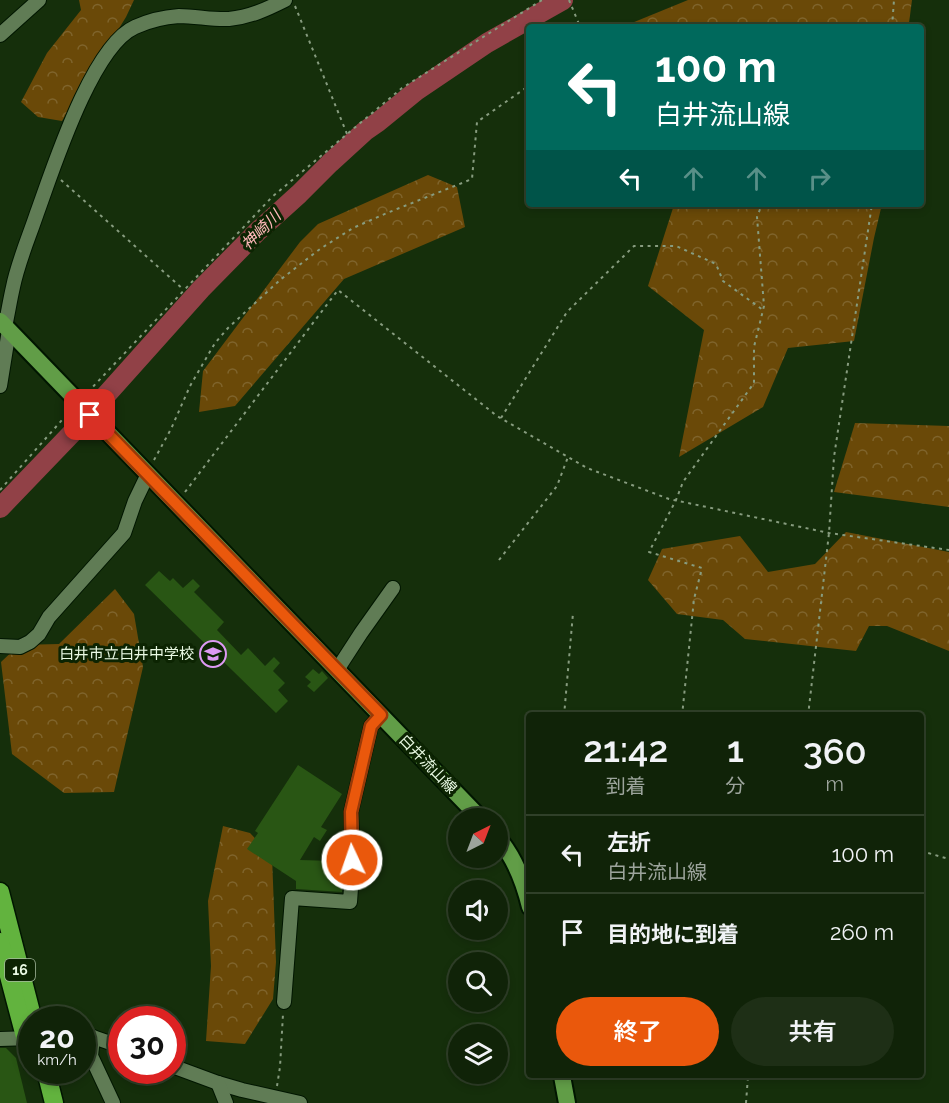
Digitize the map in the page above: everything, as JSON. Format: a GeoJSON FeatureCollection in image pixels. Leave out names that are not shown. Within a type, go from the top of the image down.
{"type":"FeatureCollection","features":[{"type":"Feature","properties":{"kind":"highway","name":"16"},"geometry":{"type":"LineString","coordinates":[[0,892],[29,1006]]}},
{"type":"Feature","properties":{"kind":"highway","name":"16"},"geometry":{"type":"LineString","coordinates":[[0,942],[19,1006]]}},
{"type":"Feature","properties":{"kind":"highway"},"geometry":{"type":"LineString","coordinates":[[37,1084],[42,1103]]}},
{"type":"Feature","properties":{"kind":"highway"},"geometry":{"type":"LineString","coordinates":[[49,1084],[54,1103]]}},
{"type":"Feature","properties":{"kind":"main road","name":"白井流山線"},"geometry":{"type":"LineString","coordinates":[[5,326],[470,808]]}},
{"type":"Feature","properties":{"kind":"main road"},"geometry":{"type":"LineString","coordinates":[[508,852],[521,877],[526,894]]}},
{"type":"Feature","properties":{"kind":"main road"},"geometry":{"type":"LineString","coordinates":[[562,1078],[567,1103]]}},
{"type":"Feature","properties":{"kind":"street"},"geometry":{"type":"LineString","coordinates":[[0,35],[39,0]]}},
{"type":"Feature","properties":{"kind":"street"},"geometry":{"type":"LineString","coordinates":[[0,386],[5,326],[13,285],[68,127],[106,54],[123,34],[153,20],[178,16],[229,19],[252,15],[285,0]]}},
{"type":"Feature","properties":{"kind":"street"},"geometry":{"type":"LineString","coordinates":[[0,646],[20,647],[39,634],[49,617],[124,533],[147,473]]}},
{"type":"Feature","properties":{"kind":"street"},"geometry":{"type":"LineString","coordinates":[[337,670],[393,588]]}},
{"type":"Feature","properties":{"kind":"street"},"geometry":{"type":"LineString","coordinates":[[284,1002],[292,898],[351,902],[351,812],[371,726],[381,715]]}},
{"type":"Feature","properties":{"kind":"street"},"geometry":{"type":"LineString","coordinates":[[0,1039],[18,1038]]}},
{"type":"Feature","properties":{"kind":"street"},"geometry":{"type":"LineString","coordinates":[[96,1067],[113,1103]]}},
{"type":"Feature","properties":{"kind":"street"},"geometry":{"type":"LineString","coordinates":[[186,1071],[218,1083],[300,1103]]}},
{"type":"Feature","properties":{"kind":"street"},"geometry":{"type":"LineString","coordinates":[[218,1083],[226,1103]]}},
{"type":"Feature","properties":{"kind":"path"},"geometry":{"type":"LineString","coordinates":[[292,0],[347,134]]}},
{"type":"Feature","properties":{"kind":"path"},"geometry":{"type":"LineString","coordinates":[[0,490],[78,402],[272,197],[402,88],[542,0]]}},
{"type":"Feature","properties":{"kind":"path"},"geometry":{"type":"LineString","coordinates":[[569,0],[579,24]]}},
{"type":"Feature","properties":{"kind":"path"},"geometry":{"type":"LineString","coordinates":[[892,24],[894,0]]}},
{"type":"Feature","properties":{"kind":"path"},"geometry":{"type":"LineString","coordinates":[[147,473],[171,429],[190,386],[215,343],[228,328],[280,280],[320,249],[387,213],[472,179],[477,122],[526,88]]}},
{"type":"Feature","properties":{"kind":"path"},"geometry":{"type":"LineString","coordinates":[[52,172],[184,290]]}},
{"type":"Feature","properties":{"kind":"path"},"geometry":{"type":"LineString","coordinates":[[682,712],[694,599],[702,568],[649,552],[683,482],[754,383],[753,347],[764,306],[757,217],[761,207]]}},
{"type":"Feature","properties":{"kind":"path"},"geometry":{"type":"LineString","coordinates":[[808,712],[829,533],[834,458],[872,207]]}},
{"type":"Feature","properties":{"kind":"path"},"geometry":{"type":"LineString","coordinates":[[501,418],[567,312],[634,246],[676,246],[716,264],[723,281],[763,310]]}},
{"type":"Feature","properties":{"kind":"path"},"geometry":{"type":"LineString","coordinates":[[176,504],[338,290],[501,418],[587,468],[669,499],[829,533],[949,550]]}},
{"type":"Feature","properties":{"kind":"path"},"geometry":{"type":"LineString","coordinates":[[499,560],[557,486],[568,457]]}},
{"type":"Feature","properties":{"kind":"path"},"geometry":{"type":"LineString","coordinates":[[564,712],[573,613]]}},
{"type":"Feature","properties":{"kind":"path"},"geometry":{"type":"LineString","coordinates":[[924,852],[949,860]]}},
{"type":"Feature","properties":{"kind":"path"},"geometry":{"type":"LineString","coordinates":[[275,1098],[280,1067],[284,1002]]}},
{"type":"Feature","properties":{"kind":"path"},"geometry":{"type":"LineString","coordinates":[[746,1103],[748,1078]]}},
{"type":"Feature","properties":{"kind":"green space"},"geometry":{"type":"Polygon","coordinates":[[[79,0],[134,0],[126,17],[62,121],[38,117],[21,102],[47,53],[81,10],[79,0]]]}},
{"type":"Feature","properties":{"kind":"green space"},"geometry":{"type":"Polygon","coordinates":[[[688,0],[912,0],[909,23],[905,24],[629,24],[688,0]]]}},
{"type":"Feature","properties":{"kind":"green space"},"geometry":{"type":"Polygon","coordinates":[[[428,175],[457,187],[465,227],[344,279],[235,406],[199,412],[203,371],[300,242],[318,224],[428,175]]]}},
{"type":"Feature","properties":{"kind":"green space"},"geometry":{"type":"Polygon","coordinates":[[[881,207],[854,341],[788,348],[763,407],[679,457],[704,330],[648,286],[673,208],[881,207]]]}},
{"type":"Feature","properties":{"kind":"green space"},"geometry":{"type":"Polygon","coordinates":[[[855,423],[949,426],[949,507],[834,492],[855,423]]]}},
{"type":"Feature","properties":{"kind":"green space"},"geometry":{"type":"Polygon","coordinates":[[[846,532],[949,552],[949,651],[887,626],[869,626],[856,651],[745,639],[723,620],[677,614],[648,580],[662,549],[740,536],[768,572],[815,564],[846,532]]]}},
{"type":"Feature","properties":{"kind":"green space"},"geometry":{"type":"Polygon","coordinates":[[[115,589],[134,614],[143,667],[114,792],[64,793],[12,754],[1,662],[19,645],[59,644],[115,589]]]}},
{"type":"Feature","properties":{"kind":"green space"},"geometry":{"type":"Polygon","coordinates":[[[223,826],[250,833],[272,856],[276,962],[273,999],[245,1044],[206,1041],[211,966],[208,901],[223,826]]]}},
{"type":"Feature","properties":{"kind":"building"},"geometry":{"type":"Polygon","coordinates":[[[159,571],[170,581],[173,578],[183,588],[193,579],[200,586],[194,592],[224,622],[217,630],[241,655],[248,648],[265,666],[274,657],[280,663],[273,671],[285,683],[278,690],[288,701],[276,713],[145,585],[159,571]]]}},
{"type":"Feature","properties":{"kind":"building"},"geometry":{"type":"Polygon","coordinates":[[[313,669],[319,674],[322,671],[328,678],[314,692],[307,686],[311,682],[305,677],[313,669]]]}},
{"type":"Feature","properties":{"kind":"building"},"geometry":{"type":"Polygon","coordinates":[[[298,765],[342,794],[321,827],[327,830],[320,841],[314,837],[300,860],[333,861],[332,864],[339,864],[339,870],[343,870],[342,892],[296,889],[296,881],[247,849],[258,833],[255,831],[298,765]]]}},
{"type":"Feature","properties":{"kind":"building"},"geometry":{"type":"Polygon","coordinates":[[[0,1048],[6,1048],[16,1058],[18,1084],[22,1084],[27,1103],[0,1103],[0,1048]]]}},
{"type":"Feature","properties":{"kind":"waterway","name":"神崎川"},"geometry":{"type":"LineString","coordinates":[[0,508],[73,432],[201,289],[258,231],[365,131],[416,91],[487,43],[563,0]]}},
{"type":"Feature","properties":{"kind":"place","name":"白井市立白井中学校"},"geometry":{"type":"Point","coordinates":[213,654]}},
{"type":"Feature","properties":{"kind":"route"},"geometry":{"type":"LineString","coordinates":[[90,415],[381,715],[371,726],[351,812],[352,860]]}}]}
